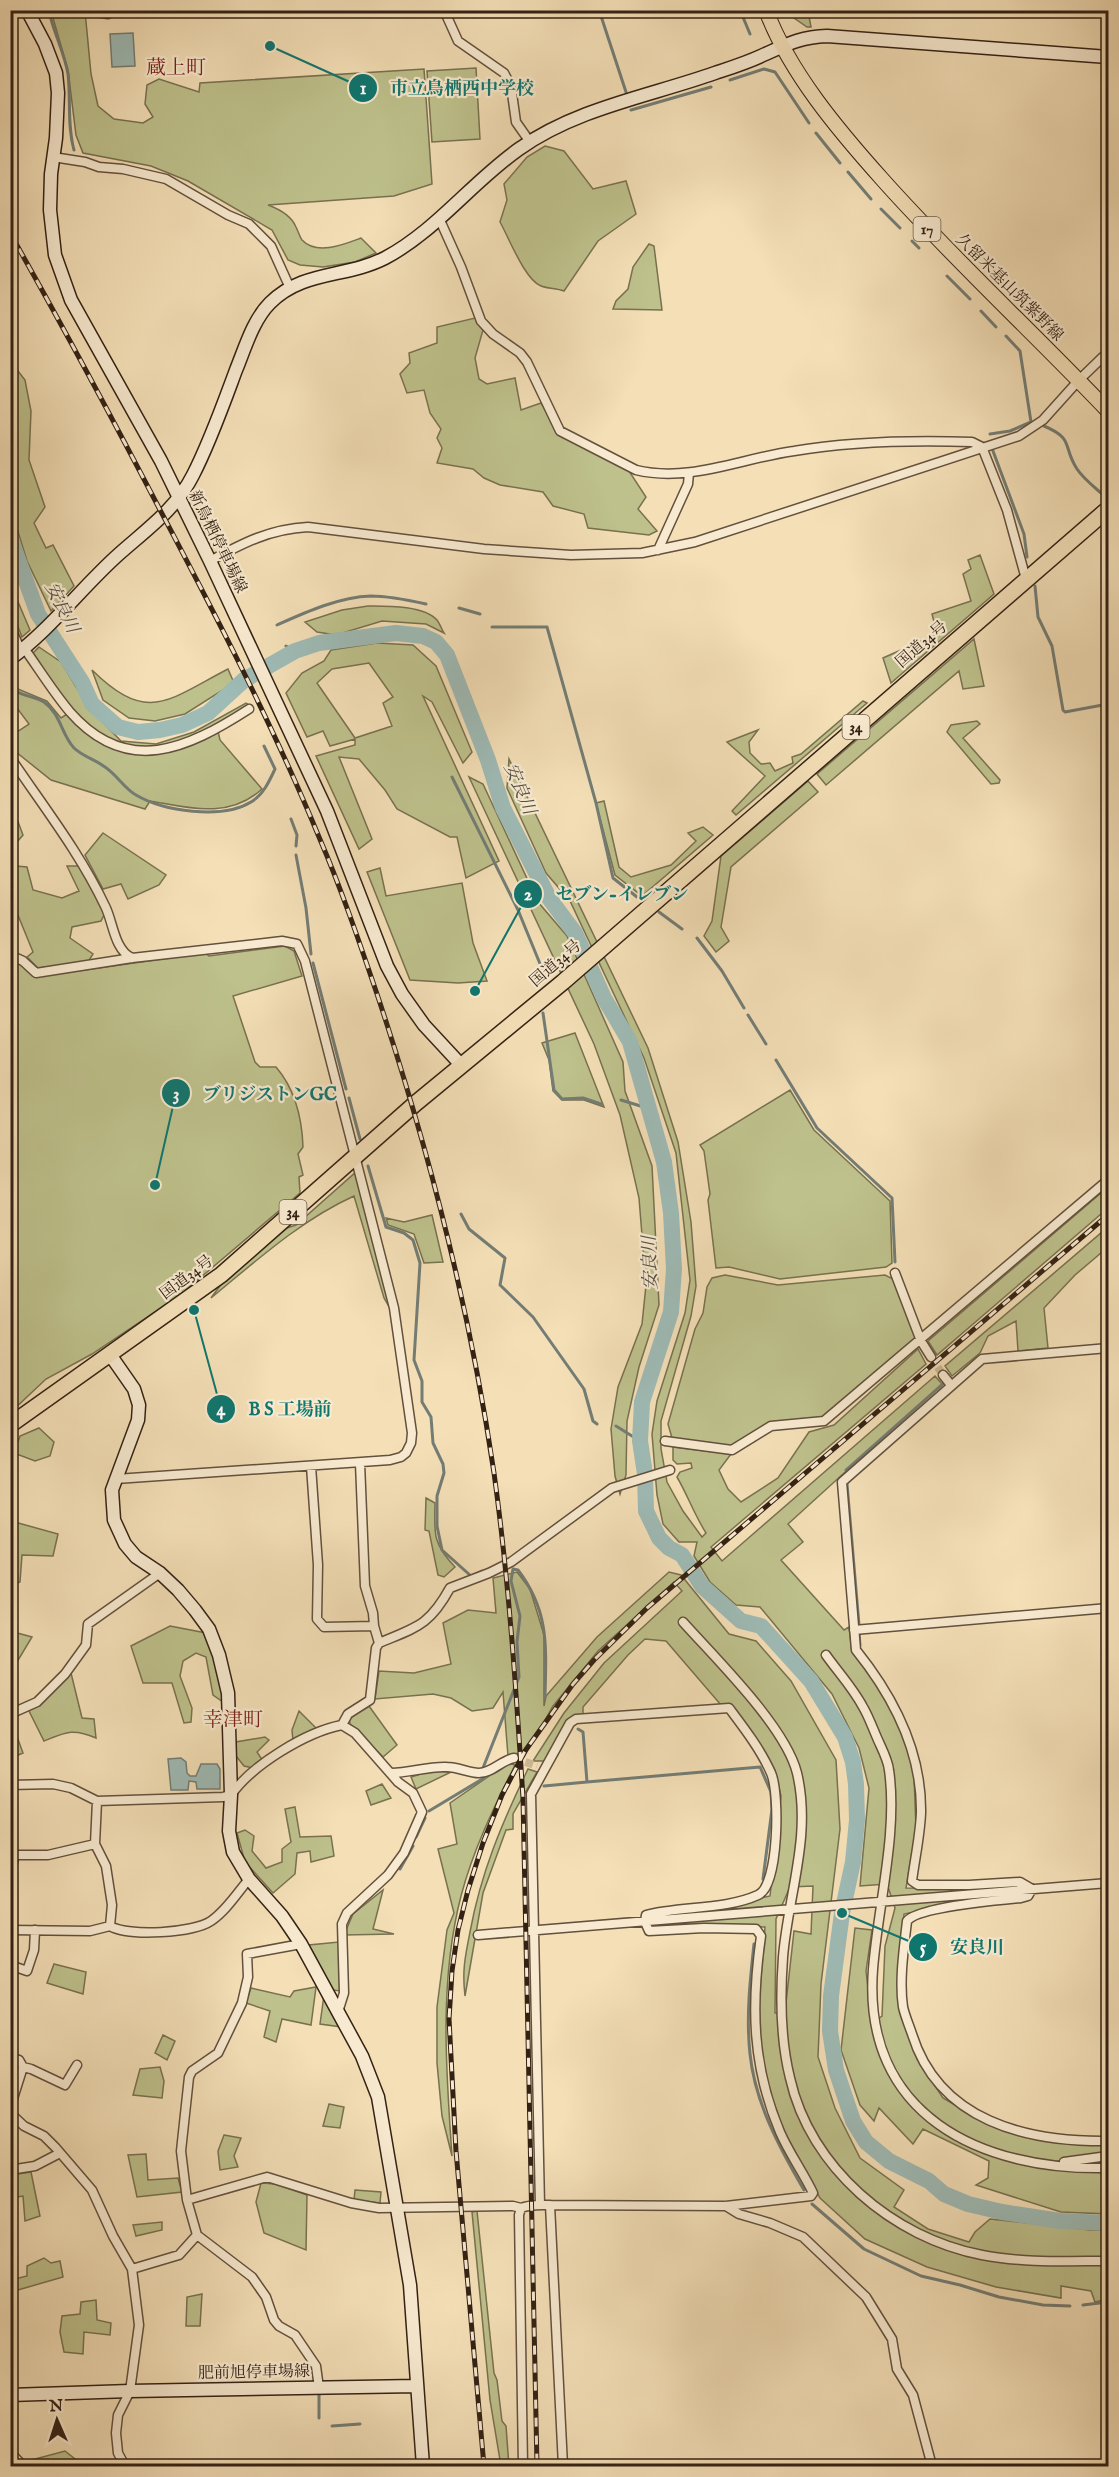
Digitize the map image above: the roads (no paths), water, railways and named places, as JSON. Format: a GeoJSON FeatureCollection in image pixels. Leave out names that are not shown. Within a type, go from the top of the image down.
{"type":"FeatureCollection","features":[{"type":"Feature","properties":{"kind":"highway","name":"国道34号"},"geometry":{"type":"LineString","coordinates":[[10,1425],[111,1356],[221,1275],[1108,509]]}},
{"type":"Feature","properties":{"kind":"main road","name":"久留米基山筑紫野線"},"geometry":{"type":"LineString","coordinates":[[766,10],[800,77],[845,138],[929,232],[1108,411]]}},
{"type":"Feature","properties":{"kind":"street"},"geometry":{"type":"LineString","coordinates":[[86,10],[108,14]]}},
{"type":"Feature","properties":{"kind":"street"},"geometry":{"type":"LineString","coordinates":[[444,10],[458,41],[504,73],[511,86],[516,122],[530,142]]}},
{"type":"Feature","properties":{"kind":"street","name":"新鳥栖停車場線"},"geometry":{"type":"LineString","coordinates":[[28,12],[45,44],[56,73],[58,93],[50,210],[52,240],[71,300],[161,461],[210,561],[327,811],[387,966],[402,994],[419,1017],[462,1066]]}},
{"type":"Feature","properties":{"kind":"street"},"geometry":{"type":"LineString","coordinates":[[18,653],[120,553],[158,521],[178,499],[193,476],[249,338],[269,304],[290,288],[311,278],[362,267],[385,258],[439,218],[518,150],[552,128],[750,60],[807,37],[827,36],[1108,57]]}},
{"type":"Feature","properties":{"kind":"street"},"geometry":{"type":"LineString","coordinates":[[53,157],[166,179],[228,215],[249,224],[271,246],[290,288]]}},
{"type":"Feature","properties":{"kind":"street"},"geometry":{"type":"LineString","coordinates":[[439,218],[461,267],[481,321],[493,334],[520,353],[527,362],[560,430],[636,470],[689,474],[791,451],[857,443],[972,442],[982,447],[1007,510],[1026,579]]}},
{"type":"Feature","properties":{"kind":"street"},"geometry":{"type":"LineString","coordinates":[[210,561],[280,529],[308,527],[382,538],[534,553],[624,555],[695,542],[1019,436],[1034,428],[1108,352]]}},
{"type":"Feature","properties":{"kind":"street"},"geometry":{"type":"LineString","coordinates":[[658,550],[687,484],[689,474]]}},
{"type":"Feature","properties":{"kind":"street"},"geometry":{"type":"LineString","coordinates":[[10,626],[18,653],[69,711],[86,728],[107,742],[123,748],[138,752],[159,751],[183,745],[216,730],[249,710]]}},
{"type":"Feature","properties":{"kind":"street"},"geometry":{"type":"LineString","coordinates":[[10,757],[87,871],[107,908],[122,950],[132,958]]}},
{"type":"Feature","properties":{"kind":"street"},"geometry":{"type":"LineString","coordinates":[[10,956],[23,961],[36,973],[132,958],[282,940],[297,944],[305,961],[394,1308],[412,1433],[411,1443],[401,1457],[360,1463],[116,1479]]}},
{"type":"Feature","properties":{"kind":"street"},"geometry":{"type":"LineString","coordinates":[[665,1441],[732,1450],[771,1426],[824,1421],[1108,1180]]}},
{"type":"Feature","properties":{"kind":"street"},"geometry":{"type":"LineString","coordinates":[[895,1274],[921,1341],[932,1357]]}},
{"type":"Feature","properties":{"kind":"street"},"geometry":{"type":"LineString","coordinates":[[1032,1889],[1020,1882],[969,1885],[914,1884],[912,1881],[920,1839],[921,1810],[917,1771],[903,1726],[873,1671],[856,1650],[842,1482],[982,1359],[1108,1348]]}},
{"type":"Feature","properties":{"kind":"street"},"geometry":{"type":"LineString","coordinates":[[111,1356],[134,1389],[139,1405],[138,1420],[116,1479],[112,1506],[118,1532],[136,1557],[178,1590],[209,1629],[219,1655],[228,1694],[231,1843],[239,1864],[249,1879],[282,1916],[301,1944],[370,2072],[378,2097],[410,2285],[423,2466]]}},
{"type":"Feature","properties":{"kind":"street"},"geometry":{"type":"LineString","coordinates":[[943,1375],[951,1385]]}},
{"type":"Feature","properties":{"kind":"street"},"geometry":{"type":"LineString","coordinates":[[360,1463],[366,1596],[373,1613],[379,1643]]}},
{"type":"Feature","properties":{"kind":"street"},"geometry":{"type":"LineString","coordinates":[[311,1466],[318,1565],[317,1619],[324,1627],[374,1626]]}},
{"type":"Feature","properties":{"kind":"street"},"geometry":{"type":"LineString","coordinates":[[10,1785],[53,1784],[71,1788],[97,1801],[231,1795],[239,1785],[287,1748],[308,1737],[342,1725],[348,1714],[370,1700],[376,1648],[379,1643],[423,1624],[438,1610],[450,1588],[511,1562],[612,1488],[668,1471]]}},
{"type":"Feature","properties":{"kind":"street"},"geometry":{"type":"LineString","coordinates":[[10,1714],[37,1701],[65,1674],[86,1645],[88,1624],[159,1573]]}},
{"type":"Feature","properties":{"kind":"street"},"geometry":{"type":"LineString","coordinates":[[854,1630],[1108,1608]]}},
{"type":"Feature","properties":{"kind":"street"},"geometry":{"type":"LineString","coordinates":[[683,1622],[763,1712],[787,1750],[796,1771],[801,1800],[802,1838],[793,1910],[783,1954],[780,2000],[783,2042],[790,2080],[803,2117],[823,2152],[865,2198],[896,2222],[918,2235],[984,2256],[1051,2261],[1108,2261]]}},
{"type":"Feature","properties":{"kind":"street"},"geometry":{"type":"LineString","coordinates":[[826,1654],[863,1706],[889,1767],[892,1807],[879,1902],[873,1972],[877,2034],[885,2061],[915,2106],[931,2120],[959,2138],[1018,2159],[1089,2169],[1108,2168]]}},
{"type":"Feature","properties":{"kind":"street"},"geometry":{"type":"LineString","coordinates":[[187,2200],[267,2177],[351,2203],[379,2208],[513,2206],[521,2208],[527,2205],[726,2206],[811,2196],[813,2193],[781,2134],[770,2105],[754,2036],[756,1973],[761,1936],[756,1929],[704,1928],[649,1931],[645,1922],[646,1915],[740,1900],[759,1895],[766,1889],[771,1871],[778,1805],[777,1790],[772,1773],[729,1708],[576,1719],[570,1723],[541,1766],[531,1794],[540,2205]]}},
{"type":"Feature","properties":{"kind":"street"},"geometry":{"type":"LineString","coordinates":[[338,2012],[344,1993],[342,1924],[347,1913],[388,1875],[404,1853],[422,1812],[414,1793],[390,1773],[355,1733],[342,1725]]}},
{"type":"Feature","properties":{"kind":"street"},"geometry":{"type":"LineString","coordinates":[[390,1773],[410,1773],[434,1767],[449,1767],[479,1773],[514,1758]]}},
{"type":"Feature","properties":{"kind":"street"},"geometry":{"type":"LineString","coordinates":[[97,1801],[95,1844],[106,1866],[112,1905],[110,1926]]}},
{"type":"Feature","properties":{"kind":"street"},"geometry":{"type":"LineString","coordinates":[[10,1874],[15,1855],[48,1855],[95,1844]]}},
{"type":"Feature","properties":{"kind":"street"},"geometry":{"type":"LineString","coordinates":[[10,1930],[90,1931],[110,1926],[133,1931],[191,1929],[211,1921],[249,1879]]}},
{"type":"Feature","properties":{"kind":"street"},"geometry":{"type":"LineString","coordinates":[[478,1935],[1108,1883]]}},
{"type":"Feature","properties":{"kind":"street"},"geometry":{"type":"LineString","coordinates":[[1032,1889],[1028,1896],[1021,1898],[958,1906],[910,1917],[907,1921],[904,1946],[903,2008],[919,2057],[946,2093],[967,2109],[1011,2129],[1037,2135],[1108,2140]]}},
{"type":"Feature","properties":{"kind":"street"},"geometry":{"type":"LineString","coordinates":[[10,1965],[27,1971],[34,1950],[35,1930]]}},
{"type":"Feature","properties":{"kind":"street"},"geometry":{"type":"LineString","coordinates":[[301,1944],[247,1954],[248,1977],[242,2003],[218,2053],[192,2072],[189,2077],[181,2151],[187,2200],[197,2235],[252,2277],[266,2297],[274,2320],[279,2326],[295,2335],[316,2366],[319,2388]]}},
{"type":"Feature","properties":{"kind":"street"},"geometry":{"type":"LineString","coordinates":[[10,2057],[19,2060],[23,2067],[64,2085],[77,2065]]}},
{"type":"Feature","properties":{"kind":"street"},"geometry":{"type":"LineString","coordinates":[[10,2108],[23,2067]]}},
{"type":"Feature","properties":{"kind":"street"},"geometry":{"type":"LineString","coordinates":[[10,2113],[24,2126],[44,2136],[92,2190],[112,2236],[132,2269],[139,2325],[130,2391],[118,2415],[116,2433],[118,2453],[125,2466]]}},
{"type":"Feature","properties":{"kind":"street"},"geometry":{"type":"LineString","coordinates":[[10,2170],[35,2166],[60,2153]]}},
{"type":"Feature","properties":{"kind":"street"},"geometry":{"type":"LineString","coordinates":[[1052,2164],[1108,2156]]}},
{"type":"Feature","properties":{"kind":"street"},"geometry":{"type":"LineString","coordinates":[[550,2205],[563,2466]]}},
{"type":"Feature","properties":{"kind":"street"},"geometry":{"type":"LineString","coordinates":[[726,2206],[739,2214],[770,2223],[802,2237],[866,2297],[892,2339],[897,2369],[914,2395],[932,2466]]}},
{"type":"Feature","properties":{"kind":"street"},"geometry":{"type":"LineString","coordinates":[[521,2208],[519,2215],[523,2466]]}},
{"type":"Feature","properties":{"kind":"street"},"geometry":{"type":"LineString","coordinates":[[132,2269],[179,2255],[197,2235]]}},
{"type":"Feature","properties":{"kind":"street","name":"肥前旭停車場線"},"geometry":{"type":"LineString","coordinates":[[10,2395],[417,2386]]}},
{"type":"Feature","properties":{"kind":"street"},"geometry":{"type":"LineString","coordinates":[[10,2452],[23,2466]]}},
{"type":"Feature","properties":{"kind":"water"},"geometry":{"type":"Polygon","coordinates":[[[133,33],[135,66],[112,67],[110,34],[133,33]]]}},
{"type":"Feature","properties":{"kind":"water"},"geometry":{"type":"Polygon","coordinates":[[[181,1758],[186,1762],[187,1773],[190,1776],[196,1776],[201,1764],[217,1764],[220,1769],[220,1789],[197,1789],[196,1782],[189,1781],[188,1790],[171,1790],[168,1759],[181,1758]]]}},
{"type":"Feature","properties":{"kind":"waterway"},"geometry":{"type":"LineString","coordinates":[[599,10],[626,92]]}},
{"type":"Feature","properties":{"kind":"waterway"},"geometry":{"type":"LineString","coordinates":[[740,10],[750,34]]}},
{"type":"Feature","properties":{"kind":"waterway"},"geometry":{"type":"LineString","coordinates":[[1102,10],[1103,47]]}},
{"type":"Feature","properties":{"kind":"waterway"},"geometry":{"type":"LineString","coordinates":[[51,19],[68,74],[74,150]]}},
{"type":"Feature","properties":{"kind":"waterway"},"geometry":{"type":"LineString","coordinates":[[1104,62],[1108,66]]}},
{"type":"Feature","properties":{"kind":"waterway"},"geometry":{"type":"LineString","coordinates":[[730,80],[764,69],[775,72],[809,123]]}},
{"type":"Feature","properties":{"kind":"waterway"},"geometry":{"type":"LineString","coordinates":[[631,110],[711,87]]}},
{"type":"Feature","properties":{"kind":"waterway"},"geometry":{"type":"LineString","coordinates":[[816,133],[840,163]]}},
{"type":"Feature","properties":{"kind":"waterway"},"geometry":{"type":"LineString","coordinates":[[848,172],[871,199]]}},
{"type":"Feature","properties":{"kind":"waterway"},"geometry":{"type":"LineString","coordinates":[[881,209],[900,228]]}},
{"type":"Feature","properties":{"kind":"waterway"},"geometry":{"type":"LineString","coordinates":[[912,241],[919,248]]}},
{"type":"Feature","properties":{"kind":"waterway"},"geometry":{"type":"LineString","coordinates":[[947,276],[970,299]]}},
{"type":"Feature","properties":{"kind":"waterway"},"geometry":{"type":"LineString","coordinates":[[981,311],[996,327]]}},
{"type":"Feature","properties":{"kind":"waterway"},"geometry":{"type":"LineString","coordinates":[[990,434],[1010,431],[1031,422],[1020,351],[1006,336]]}},
{"type":"Feature","properties":{"kind":"waterway"},"geometry":{"type":"LineString","coordinates":[[1044,426],[1064,439],[1077,469],[1101,493]]}},
{"type":"Feature","properties":{"kind":"waterway"},"geometry":{"type":"LineString","coordinates":[[993,451],[1024,534],[1027,557]]}},
{"type":"Feature","properties":{"kind":"waterway","name":"安良川"},"geometry":{"type":"LineString","coordinates":[[10,537],[38,614],[82,682],[92,704],[118,727],[138,732],[182,725],[208,713],[244,680],[295,651],[319,643],[396,633],[423,636],[436,642],[447,655],[488,760],[503,808],[549,898],[575,933],[604,998],[630,1042],[664,1162],[671,1213],[674,1269],[671,1312],[642,1402],[640,1441],[645,1474],[646,1511],[659,1538],[669,1548],[682,1555],[702,1586],[741,1621],[761,1626],[811,1681],[845,1737],[853,1762],[857,1820],[853,1862],[842,1913],[831,1996],[830,2031],[836,2070],[853,2121],[866,2142],[889,2161],[929,2181],[944,2194],[968,2204],[1060,2221],[1108,2223]]}},
{"type":"Feature","properties":{"kind":"waterway"},"geometry":{"type":"LineString","coordinates":[[1035,586],[1038,617],[1052,646],[1063,710],[1065,712],[1108,704]]}},
{"type":"Feature","properties":{"kind":"waterway"},"geometry":{"type":"LineString","coordinates":[[277,625],[323,606],[359,597],[385,597],[426,604]]}},
{"type":"Feature","properties":{"kind":"waterway"},"geometry":{"type":"LineString","coordinates":[[459,608],[480,614]]}},
{"type":"Feature","properties":{"kind":"waterway"},"geometry":{"type":"LineString","coordinates":[[492,627],[547,627],[596,803],[613,878],[637,897]]}},
{"type":"Feature","properties":{"kind":"waterway"},"geometry":{"type":"LineString","coordinates":[[286,646],[295,651]]}},
{"type":"Feature","properties":{"kind":"waterway"},"geometry":{"type":"LineString","coordinates":[[10,688],[36,698],[50,707],[74,748],[109,770],[136,795],[148,801],[177,809],[225,811],[251,802],[265,788],[275,769],[264,746]]}},
{"type":"Feature","properties":{"kind":"waterway"},"geometry":{"type":"LineString","coordinates":[[452,777],[518,910],[545,976]]}},
{"type":"Feature","properties":{"kind":"waterway"},"geometry":{"type":"LineString","coordinates":[[291,819],[297,835],[296,846]]}},
{"type":"Feature","properties":{"kind":"waterway"},"geometry":{"type":"LineString","coordinates":[[296,855],[306,908],[311,954]]}},
{"type":"Feature","properties":{"kind":"waterway"},"geometry":{"type":"LineString","coordinates":[[659,912],[682,929]]}},
{"type":"Feature","properties":{"kind":"waterway"},"geometry":{"type":"LineString","coordinates":[[697,938],[722,971],[744,1008]]}},
{"type":"Feature","properties":{"kind":"waterway"},"geometry":{"type":"LineString","coordinates":[[313,963],[346,1089]]}},
{"type":"Feature","properties":{"kind":"waterway"},"geometry":{"type":"LineString","coordinates":[[543,1013],[554,1090],[562,1099],[583,1098],[601,1104]]}},
{"type":"Feature","properties":{"kind":"waterway"},"geometry":{"type":"LineString","coordinates":[[748,1015],[766,1044]]}},
{"type":"Feature","properties":{"kind":"waterway"},"geometry":{"type":"LineString","coordinates":[[776,1060],[817,1128],[892,1198],[895,1262]]}},
{"type":"Feature","properties":{"kind":"waterway"},"geometry":{"type":"LineString","coordinates":[[349,1098],[360,1139]]}},
{"type":"Feature","properties":{"kind":"waterway"},"geometry":{"type":"LineString","coordinates":[[621,1100],[647,1108]]}},
{"type":"Feature","properties":{"kind":"waterway"},"geometry":{"type":"LineString","coordinates":[[368,1166],[386,1227],[404,1233],[413,1240],[420,1263],[414,1360],[422,1381],[422,1402],[431,1417],[433,1443],[443,1464],[444,1473],[437,1496],[437,1526],[442,1550],[471,1576],[482,1571]]}},
{"type":"Feature","properties":{"kind":"waterway"},"geometry":{"type":"LineString","coordinates":[[461,1214],[469,1229],[505,1258],[500,1285],[533,1317],[584,1389],[593,1421],[597,1424]]}},
{"type":"Feature","properties":{"kind":"waterway"},"geometry":{"type":"LineString","coordinates":[[846,1470],[945,1382]]}},
{"type":"Feature","properties":{"kind":"waterway"},"geometry":{"type":"LineString","coordinates":[[616,1426],[640,1441]]}},
{"type":"Feature","properties":{"kind":"waterway"},"geometry":{"type":"LineString","coordinates":[[847,1484],[859,1625]]}},
{"type":"Feature","properties":{"kind":"waterway"},"geometry":{"type":"LineString","coordinates":[[483,1768],[519,1677],[517,1642],[520,1616],[511,1581],[513,1569],[518,1570],[528,1586],[541,1616],[546,1663],[545,1698]]}},
{"type":"Feature","properties":{"kind":"waterway"},"geometry":{"type":"LineString","coordinates":[[859,1633],[860,1645]]}},
{"type":"Feature","properties":{"kind":"waterway"},"geometry":{"type":"LineString","coordinates":[[578,1729],[583,1732],[587,1782],[760,1767],[771,1792],[772,1809],[763,1879]]}},
{"type":"Feature","properties":{"kind":"waterway"},"geometry":{"type":"LineString","coordinates":[[429,1811],[484,1778]]}},
{"type":"Feature","properties":{"kind":"waterway"},"geometry":{"type":"LineString","coordinates":[[544,1786],[587,1782]]}},
{"type":"Feature","properties":{"kind":"waterway"},"geometry":{"type":"LineString","coordinates":[[416,1837],[425,1818]]}},
{"type":"Feature","properties":{"kind":"waterway"},"geometry":{"type":"LineString","coordinates":[[400,1869],[413,1846]]}},
{"type":"Feature","properties":{"kind":"waterway"},"geometry":{"type":"LineString","coordinates":[[754,1944],[748,2013],[753,2072],[770,2125],[804,2190]]}},
{"type":"Feature","properties":{"kind":"waterway"},"geometry":{"type":"LineString","coordinates":[[812,2204],[864,2249],[921,2276],[999,2297],[1043,2305],[1070,2306]]}},
{"type":"Feature","properties":{"kind":"waterway"},"geometry":{"type":"LineString","coordinates":[[1083,2305],[1108,2302]]}},
{"type":"Feature","properties":{"kind":"waterway"},"geometry":{"type":"LineString","coordinates":[[319,2395],[319,2418]]}},
{"type":"Feature","properties":{"kind":"waterway"},"geometry":{"type":"LineString","coordinates":[[332,2426],[360,2424]]}},
{"type":"Feature","properties":{"kind":"tunnel"},"geometry":{"type":"LineString","coordinates":[[931,1357],[943,1375]]}},
{"type":"Feature","properties":{"kind":"tunnel"},"geometry":{"type":"LineString","coordinates":[[514,1758],[537,1766]]}},
{"type":"Feature","properties":{"kind":"railway"},"geometry":{"type":"LineString","coordinates":[[10,233],[104,403],[201,587],[301,794],[342,895],[377,994],[414,1112],[446,1231],[473,1351],[494,1473],[515,1676],[523,1798],[537,2466]]}},
{"type":"Feature","properties":{"kind":"railway"},"geometry":{"type":"LineString","coordinates":[[484,2466],[456,2151],[449,2019],[452,1971],[458,1930],[483,1843],[502,1795],[525,1751],[573,1684],[647,1608],[1108,1215]]}},
{"type":"Feature","properties":{"kind":"place","name":"市立鳥栖西中学校"},"geometry":{"type":"Point","coordinates":[270,46]}},
{"type":"Feature","properties":{"kind":"place","name":"セブン-イレブン"},"geometry":{"type":"Point","coordinates":[475,991]}},
{"type":"Feature","properties":{"kind":"place","name":"ブリジストンGC"},"geometry":{"type":"Point","coordinates":[155,1185]}},
{"type":"Feature","properties":{"kind":"place","name":"B S 工場前"},"geometry":{"type":"Point","coordinates":[194,1310]}},
{"type":"Feature","properties":{"kind":"place","name":"安良川"},"geometry":{"type":"Point","coordinates":[842,1913]}},
{"type":"Feature","properties":{"kind":"district","name":"蔵上町"},"geometry":{"type":"Point","coordinates":[176,68]}},
{"type":"Feature","properties":{"kind":"district","name":"幸津町"},"geometry":{"type":"Point","coordinates":[233,1720]}}]}
